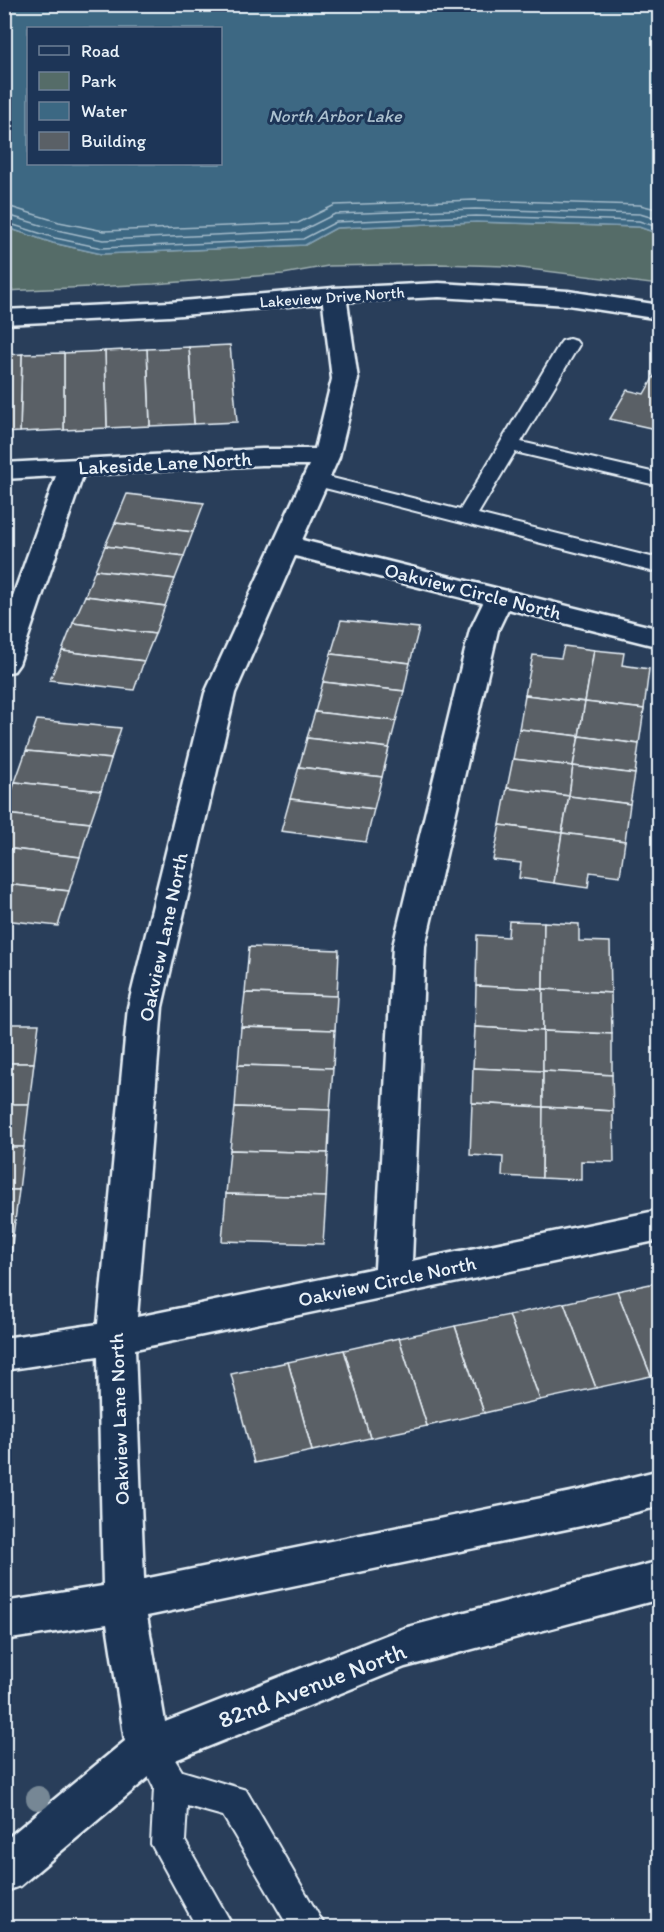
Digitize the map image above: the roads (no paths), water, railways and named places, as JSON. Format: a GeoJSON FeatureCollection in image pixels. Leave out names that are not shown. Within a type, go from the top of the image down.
{"type":"FeatureCollection","features":[{"type":"Feature","properties":{"kind":"street","name":"Lakeview Drive North"},"geometry":{"type":"LineString","coordinates":[[4,317],[170,309],[334,295],[438,290],[568,298],[660,312]]}},
{"type":"Feature","properties":{"kind":"street","name":"Oakview Lane North"},"geometry":{"type":"LineString","coordinates":[[160,1767],[124,1602],[116,1337],[145,1007],[220,693],[321,469],[345,380],[334,295]]}},
{"type":"Feature","properties":{"kind":"street","name":"Lakeside Lane North"},"geometry":{"type":"LineString","coordinates":[[4,471],[262,457],[321,469]]}},
{"type":"Feature","properties":{"kind":"street"},"geometry":{"type":"LineString","coordinates":[[4,664],[72,468]]}},
{"type":"Feature","properties":{"kind":"street","name":"Oakview Circle North"},"geometry":{"type":"LineString","coordinates":[[286,545],[660,638]]}},
{"type":"Feature","properties":{"kind":"street"},"geometry":{"type":"LineString","coordinates":[[393,1279],[409,946],[484,630],[500,597]]}},
{"type":"Feature","properties":{"kind":"street","name":"Oakview Circle North"},"geometry":{"type":"LineString","coordinates":[[4,1354],[116,1337],[660,1225]]}},
{"type":"Feature","properties":{"kind":"street"},"geometry":{"type":"LineString","coordinates":[[4,1621],[124,1602],[581,1508],[660,1488]]}},
{"type":"Feature","properties":{"kind":"street","name":"82nd Avenue North"},"geometry":{"type":"LineString","coordinates":[[4,1870],[160,1767],[404,1648],[660,1580]]}},
{"type":"Feature","properties":{"kind":"lane"},"geometry":{"type":"LineString","coordinates":[[466,518],[569,345]]}},
{"type":"Feature","properties":{"kind":"lane"},"geometry":{"type":"LineString","coordinates":[[510,445],[660,480]]}},
{"type":"Feature","properties":{"kind":"lane"},"geometry":{"type":"LineString","coordinates":[[321,469],[466,518],[651,564],[660,562]]}},
{"type":"Feature","properties":{"kind":"lane"},"geometry":{"type":"LineString","coordinates":[[160,1767],[168,1844],[217,1928]]}},
{"type":"Feature","properties":{"kind":"lane"},"geometry":{"type":"LineString","coordinates":[[160,1767],[234,1803],[309,1928]]}},
{"type":"Feature","properties":{"kind":"water","name":"North Arbor Lake"},"geometry":{"type":"Polygon","coordinates":[[[5,4],[659,5],[659,234],[639,227],[476,222],[336,228],[305,245],[102,254],[53,243],[5,227],[5,4]]]}}]}
